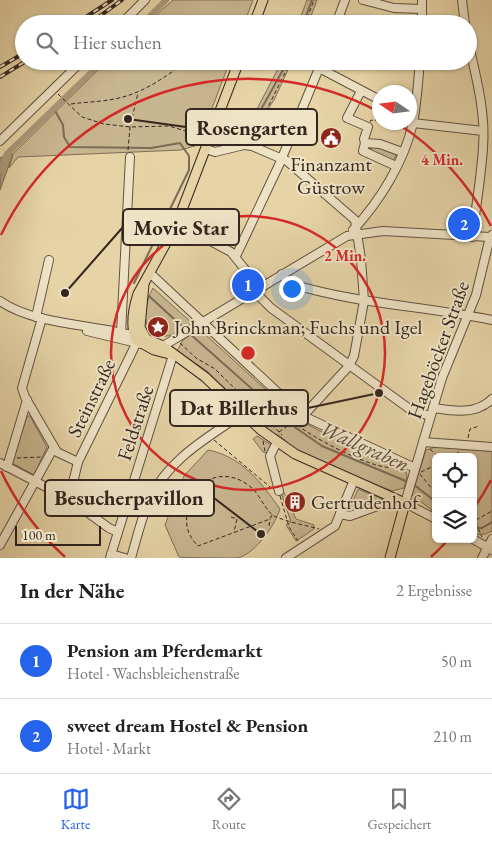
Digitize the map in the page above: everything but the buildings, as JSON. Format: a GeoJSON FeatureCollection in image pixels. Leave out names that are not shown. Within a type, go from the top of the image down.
{"type":"FeatureCollection","features":[{"type":"Feature","properties":{"kind":"main road"},"geometry":{"type":"LineString","coordinates":[[257,15],[263,0]]}},
{"type":"Feature","properties":{"kind":"main road"},"geometry":{"type":"LineString","coordinates":[[236,70],[177,223],[138,294],[132,322],[140,340],[173,356],[205,377],[248,419],[277,442],[305,460],[405,503],[390,558]]}},
{"type":"Feature","properties":{"kind":"main road"},"geometry":{"type":"LineString","coordinates":[[140,340],[144,284]]}},
{"type":"Feature","properties":{"kind":"main road"},"geometry":{"type":"LineString","coordinates":[[140,340],[162,346],[173,356]]}},
{"type":"Feature","properties":{"kind":"street"},"geometry":{"type":"LineString","coordinates":[[130,15],[145,0]]}},
{"type":"Feature","properties":{"kind":"street"},"geometry":{"type":"LineString","coordinates":[[339,15],[345,0]]}},
{"type":"Feature","properties":{"kind":"street"},"geometry":{"type":"LineString","coordinates":[[363,0],[394,8],[422,9]]}},
{"type":"Feature","properties":{"kind":"street"},"geometry":{"type":"LineString","coordinates":[[422,0],[422,15]]}},
{"type":"Feature","properties":{"kind":"street"},"geometry":{"type":"LineString","coordinates":[[462,0],[464,15]]}},
{"type":"Feature","properties":{"kind":"street"},"geometry":{"type":"LineString","coordinates":[[0,141],[73,70]]}},
{"type":"Feature","properties":{"kind":"street"},"geometry":{"type":"LineString","coordinates":[[236,256],[282,159],[320,70]]}},
{"type":"Feature","properties":{"kind":"street"},"geometry":{"type":"LineString","coordinates":[[330,70],[372,96]]}},
{"type":"Feature","properties":{"kind":"street"},"geometry":{"type":"LineString","coordinates":[[416,85],[419,70]]}},
{"type":"Feature","properties":{"kind":"street"},"geometry":{"type":"LineString","coordinates":[[468,237],[483,148],[478,84],[475,70]]}},
{"type":"Feature","properties":{"kind":"street"},"geometry":{"type":"LineString","coordinates":[[361,91],[347,118],[368,127],[363,151],[396,166]]}},
{"type":"Feature","properties":{"kind":"street"},"geometry":{"type":"LineString","coordinates":[[417,123],[483,131]]}},
{"type":"Feature","properties":{"kind":"street"},"geometry":{"type":"LineString","coordinates":[[357,231],[382,194],[410,130]]}},
{"type":"Feature","properties":{"kind":"street"},"geometry":{"type":"LineString","coordinates":[[365,143],[380,144],[402,152]]}},
{"type":"Feature","properties":{"kind":"street"},"geometry":{"type":"LineString","coordinates":[[206,149],[215,152],[244,145],[252,146],[282,159],[294,166],[346,212],[357,231],[364,301],[358,340],[349,366],[303,416]]}},
{"type":"Feature","properties":{"kind":"street"},"geometry":{"type":"LineString","coordinates":[[483,148],[492,148]]}},
{"type":"Feature","properties":{"kind":"street"},"geometry":{"type":"LineString","coordinates":[[122,333],[129,153]]}},
{"type":"Feature","properties":{"kind":"street"},"geometry":{"type":"LineString","coordinates":[[177,223],[236,256],[257,290],[349,366],[411,410],[430,416]]}},
{"type":"Feature","properties":{"kind":"street"},"geometry":{"type":"LineString","coordinates":[[162,346],[179,338],[202,322],[257,290],[284,277],[357,231],[468,237],[491,236]]}},
{"type":"Feature","properties":{"kind":"street","name":"Hageböcker Straße"},"geometry":{"type":"LineString","coordinates":[[405,503],[416,473],[430,416],[442,378],[469,315],[484,268],[491,236]]}},
{"type":"Feature","properties":{"kind":"street"},"geometry":{"type":"LineString","coordinates":[[49,260],[39,318],[22,388],[60,455],[78,462]]}},
{"type":"Feature","properties":{"kind":"street"},"geometry":{"type":"LineString","coordinates":[[153,276],[303,416],[406,464],[416,473]]}},
{"type":"Feature","properties":{"kind":"street"},"geometry":{"type":"LineString","coordinates":[[284,277],[309,289],[364,301],[437,309],[492,320]]}},
{"type":"Feature","properties":{"kind":"street"},"geometry":{"type":"LineString","coordinates":[[0,300],[17,311],[54,324],[140,340]]}},
{"type":"Feature","properties":{"kind":"street"},"geometry":{"type":"LineString","coordinates":[[39,318],[122,333],[140,340]]}},
{"type":"Feature","properties":{"kind":"street"},"geometry":{"type":"LineString","coordinates":[[122,333],[132,322]]}},
{"type":"Feature","properties":{"kind":"street","name":"Steinstraße"},"geometry":{"type":"LineString","coordinates":[[69,499],[78,462],[125,366],[140,340]]}},
{"type":"Feature","properties":{"kind":"street","name":"Feldstraße"},"geometry":{"type":"LineString","coordinates":[[111,556],[173,356]]}},
{"type":"Feature","properties":{"kind":"street"},"geometry":{"type":"LineString","coordinates":[[26,398],[5,463],[69,499],[109,528],[118,532]]}},
{"type":"Feature","properties":{"kind":"street"},"geometry":{"type":"LineString","coordinates":[[433,408],[458,411],[473,410],[487,404],[492,399]]}},
{"type":"Feature","properties":{"kind":"street"},"geometry":{"type":"LineString","coordinates":[[131,558],[150,498],[174,464],[238,416]]}},
{"type":"Feature","properties":{"kind":"street"},"geometry":{"type":"LineString","coordinates":[[277,442],[271,450],[270,456],[278,488]]}},
{"type":"Feature","properties":{"kind":"street"},"geometry":{"type":"LineString","coordinates":[[423,442],[492,447]]}},
{"type":"Feature","properties":{"kind":"street"},"geometry":{"type":"LineString","coordinates":[[0,545],[54,447]]}},
{"type":"Feature","properties":{"kind":"street"},"geometry":{"type":"LineString","coordinates":[[286,558],[335,526],[354,480]]}},
{"type":"Feature","properties":{"kind":"street"},"geometry":{"type":"LineString","coordinates":[[130,492],[150,498]]}},
{"type":"Feature","properties":{"kind":"street"},"geometry":{"type":"LineString","coordinates":[[405,503],[432,517]]}},
{"type":"Feature","properties":{"kind":"street"},"geometry":{"type":"LineString","coordinates":[[340,514],[350,516],[383,504]]}},
{"type":"Feature","properties":{"kind":"street"},"geometry":{"type":"LineString","coordinates":[[482,558],[490,549],[492,539]]}},
{"type":"Feature","properties":{"kind":"street"},"geometry":{"type":"LineString","coordinates":[[477,541],[490,549]]}},
{"type":"Feature","properties":{"kind":"street"},"geometry":{"type":"LineString","coordinates":[[111,556],[125,558]]}},
{"type":"Feature","properties":{"kind":"path"},"geometry":{"type":"LineString","coordinates":[[309,15],[314,0]]}},
{"type":"Feature","properties":{"kind":"path"},"geometry":{"type":"LineString","coordinates":[[70,104],[114,99],[138,92],[157,83],[175,70]]}},
{"type":"Feature","properties":{"kind":"path"},"geometry":{"type":"LineString","coordinates":[[244,145],[276,94],[287,70]]}},
{"type":"Feature","properties":{"kind":"path"},"geometry":{"type":"LineString","coordinates":[[129,153],[130,127],[138,92]]}},
{"type":"Feature","properties":{"kind":"path"},"geometry":{"type":"LineString","coordinates":[[59,95],[82,117],[104,124],[130,127],[169,126],[203,136]]}},
{"type":"Feature","properties":{"kind":"path"},"geometry":{"type":"LineString","coordinates":[[368,127],[372,120]]}},
{"type":"Feature","properties":{"kind":"path"},"geometry":{"type":"LineString","coordinates":[[140,340],[157,329]]}},
{"type":"Feature","properties":{"kind":"path"},"geometry":{"type":"LineString","coordinates":[[179,338],[196,358],[215,369],[278,432],[292,421],[328,444],[363,460],[391,469],[406,464]]}},
{"type":"Feature","properties":{"kind":"path"},"geometry":{"type":"LineString","coordinates":[[468,445],[470,429],[478,426],[476,421]]}},
{"type":"Feature","properties":{"kind":"path"},"geometry":{"type":"LineString","coordinates":[[210,436],[226,452],[272,488],[278,488],[289,527],[302,548]]}},
{"type":"Feature","properties":{"kind":"path"},"geometry":{"type":"LineString","coordinates":[[5,463],[30,456],[48,458]]}},
{"type":"Feature","properties":{"kind":"path"},"geometry":{"type":"LineString","coordinates":[[432,467],[416,473],[432,490]]}},
{"type":"Feature","properties":{"kind":"path"},"geometry":{"type":"LineString","coordinates":[[270,519],[198,546],[192,540],[187,530],[186,517],[189,503],[196,488],[210,478],[227,477],[242,481],[253,489],[272,515],[326,531]]}},
{"type":"Feature","properties":{"kind":"path"},"geometry":{"type":"LineString","coordinates":[[477,517],[492,511]]}},
{"type":"Feature","properties":{"kind":"path"},"geometry":{"type":"LineString","coordinates":[[269,526],[272,515]]}},
{"type":"Feature","properties":{"kind":"path"},"geometry":{"type":"LineString","coordinates":[[231,517],[237,518],[234,532]]}},
{"type":"Feature","properties":{"kind":"path"},"geometry":{"type":"LineString","coordinates":[[477,525],[481,535]]}},
{"type":"Feature","properties":{"kind":"shaded area"},"geometry":{"type":"Polygon","coordinates":[[[173,0],[253,0],[247,15],[156,15],[173,0]]]}},
{"type":"Feature","properties":{"kind":"shaded area"},"geometry":{"type":"Polygon","coordinates":[[[307,0],[317,0],[311,15],[301,15],[307,0]]]}},
{"type":"Feature","properties":{"kind":"shaded area"},"geometry":{"type":"Polygon","coordinates":[[[98,70],[227,70],[198,145],[181,150],[18,157],[9,168],[13,154],[98,70]]]}},
{"type":"Feature","properties":{"kind":"shaded area"},"geometry":{"type":"Polygon","coordinates":[[[277,70],[288,70],[274,100],[248,139],[214,145],[218,135],[246,130],[277,70]]]}},
{"type":"Feature","properties":{"kind":"shaded area"},"geometry":{"type":"Polygon","coordinates":[[[372,145],[397,153],[393,162],[370,153],[372,145]]]}},
{"type":"Feature","properties":{"kind":"shaded area"},"geometry":{"type":"Polygon","coordinates":[[[7,154],[13,154],[0,190],[0,158],[7,154]]]}},
{"type":"Feature","properties":{"kind":"shaded area"},"geometry":{"type":"Polygon","coordinates":[[[153,288],[193,323],[179,332],[168,336],[153,334],[145,317],[146,305],[153,288]]]}},
{"type":"Feature","properties":{"kind":"shaded area"},"geometry":{"type":"Polygon","coordinates":[[[201,328],[207,332],[207,336],[298,419],[320,431],[405,468],[407,476],[404,488],[392,491],[308,457],[284,443],[285,440],[277,434],[275,436],[207,371],[177,351],[183,340],[201,328]]]}},
{"type":"Feature","properties":{"kind":"shaded area"},"geometry":{"type":"Polygon","coordinates":[[[27,416],[30,416],[47,447],[34,475],[12,463],[27,416]]]}},
{"type":"Feature","properties":{"kind":"shaded area"},"geometry":{"type":"Polygon","coordinates":[[[257,436],[271,445],[268,453],[263,452],[253,439],[257,436]]]}},
{"type":"Feature","properties":{"kind":"shaded area"},"geometry":{"type":"Polygon","coordinates":[[[436,447],[492,451],[492,531],[477,535],[477,453],[432,453],[432,510],[412,495],[426,450],[436,447]]]}},
{"type":"Feature","properties":{"kind":"shaded area"},"geometry":{"type":"Polygon","coordinates":[[[208,450],[220,453],[241,464],[258,480],[280,509],[274,523],[258,545],[238,558],[179,557],[165,525],[184,476],[208,450]]]}},
{"type":"Feature","properties":{"kind":"shaded area"},"geometry":{"type":"Polygon","coordinates":[[[281,486],[296,519],[314,525],[314,529],[296,541],[286,525],[291,522],[280,490],[281,486]]]}},
{"type":"Feature","properties":{"kind":"shaded area"},"geometry":{"type":"Polygon","coordinates":[[[358,489],[383,499],[383,502],[348,513],[358,489]]]}},
{"type":"Feature","properties":{"kind":"waterway"},"geometry":{"type":"LineString","coordinates":[[151,15],[166,0]]}},
{"type":"Feature","properties":{"kind":"waterway"},"geometry":{"type":"LineString","coordinates":[[306,15],[312,0]]}},
{"type":"Feature","properties":{"kind":"waterway"},"geometry":{"type":"LineString","coordinates":[[0,170],[7,154],[94,70]]}},
{"type":"Feature","properties":{"kind":"waterway"},"geometry":{"type":"LineString","coordinates":[[217,142],[249,131],[283,70]]}},
{"type":"Feature","properties":{"kind":"waterway","name":"Wallgraben"},"geometry":{"type":"LineString","coordinates":[[53,107],[63,125],[64,137],[70,147],[151,148],[180,143],[189,156],[189,170],[134,283]]}},
{"type":"Feature","properties":{"kind":"waterway","name":"Wallgraben"},"geometry":{"type":"LineString","coordinates":[[149,296],[186,330]]}},
{"type":"Feature","properties":{"kind":"waterway","name":"Wallgraben"},"geometry":{"type":"LineString","coordinates":[[189,333],[296,428],[322,446],[408,482]]}},
{"type":"Feature","properties":{"kind":"waterway","name":"Wallgraben"},"geometry":{"type":"LineString","coordinates":[[413,484],[432,499]]}},
{"type":"Feature","properties":{"kind":"waterway","name":"Wallgraben"},"geometry":{"type":"LineString","coordinates":[[477,528],[482,528],[492,522]]}},
{"type":"Feature","properties":{"kind":"railway"},"geometry":{"type":"LineString","coordinates":[[89,15],[112,0]]}},
{"type":"Feature","properties":{"kind":"railway"},"geometry":{"type":"LineString","coordinates":[[101,15],[122,0]]}},
{"type":"Feature","properties":{"kind":"railway"},"geometry":{"type":"LineString","coordinates":[[0,67],[15,58]]}},
{"type":"Feature","properties":{"kind":"railway"},"geometry":{"type":"LineString","coordinates":[[0,77],[15,68]]}},
{"type":"Feature","properties":{"kind":"place","name":"Rosengarten"},"geometry":{"type":"Point","coordinates":[128,119]}},
{"type":"Feature","properties":{"kind":"place","name":"Finanzamt Güstrow"},"geometry":{"type":"Point","coordinates":[331,138]}},
{"type":"Feature","properties":{"kind":"place","name":"sweet dream Hostel & Pension"},"geometry":{"type":"Point","coordinates":[464,224]}},
{"type":"Feature","properties":{"kind":"place","name":"Pension am Pferdemarkt"},"geometry":{"type":"Point","coordinates":[248,285]}},
{"type":"Feature","properties":{"kind":"place","name":"Movie Star"},"geometry":{"type":"Point","coordinates":[65,293]}},
{"type":"Feature","properties":{"kind":"place","name":"John Brinckman; Fuchs und Igel"},"geometry":{"type":"Point","coordinates":[158,327]}},
{"type":"Feature","properties":{"kind":"place","name":"Dat Billerhus"},"geometry":{"type":"Point","coordinates":[379,393]}},
{"type":"Feature","properties":{"kind":"place","name":"Gertrudenhof"},"geometry":{"type":"Point","coordinates":[295,502]}},
{"type":"Feature","properties":{"kind":"place","name":"Besucherpavillon"},"geometry":{"type":"Point","coordinates":[261,534]}}]}
